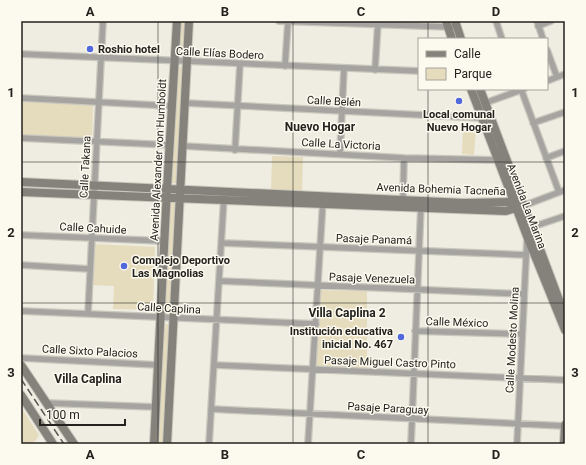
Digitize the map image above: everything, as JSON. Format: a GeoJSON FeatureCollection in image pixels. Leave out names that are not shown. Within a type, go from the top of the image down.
{"type":"FeatureCollection","features":[{"type":"Feature","properties":{"kind":"street","name":"Calle Takana"},"geometry":{"type":"LineString","coordinates":[[88,314],[102,21]]}},
{"type":"Feature","properties":{"kind":"street","name":"Avenida Alexander von Humboldt"},"geometry":{"type":"LineString","coordinates":[[154,444],[166,198],[177,21]]}},
{"type":"Feature","properties":{"kind":"street"},"geometry":{"type":"LineString","coordinates":[[167,444],[189,21]]}},
{"type":"Feature","properties":{"kind":"street"},"geometry":{"type":"LineString","coordinates":[[279,21],[456,24],[461,38]]}},
{"type":"Feature","properties":{"kind":"street"},"geometry":{"type":"LineString","coordinates":[[285,66],[288,21]]}},
{"type":"Feature","properties":{"kind":"street"},"geometry":{"type":"LineString","coordinates":[[496,21],[502,38]]}},
{"type":"Feature","properties":{"kind":"street"},"geometry":{"type":"LineString","coordinates":[[543,38],[537,23],[551,21]]}},
{"type":"Feature","properties":{"kind":"street"},"geometry":{"type":"LineString","coordinates":[[375,70],[378,23]]}},
{"type":"Feature","properties":{"kind":"street"},"geometry":{"type":"LineString","coordinates":[[447,24],[452,38]]}},
{"type":"Feature","properties":{"kind":"street"},"geometry":{"type":"LineString","coordinates":[[548,53],[557,77]]}},
{"type":"Feature","properties":{"kind":"street","name":"Calle Elías Bodero"},"geometry":{"type":"LineString","coordinates":[[21,54],[418,71]]}},
{"type":"Feature","properties":{"kind":"street"},"geometry":{"type":"LineString","coordinates":[[235,150],[240,64]]}},
{"type":"Feature","properties":{"kind":"street"},"geometry":{"type":"LineString","coordinates":[[340,154],[344,68]]}},
{"type":"Feature","properties":{"kind":"street"},"geometry":{"type":"LineString","coordinates":[[548,81],[565,74]]}},
{"type":"Feature","properties":{"kind":"street","name":"Avenida La Marina"},"geometry":{"type":"LineString","coordinates":[[471,90],[498,160],[518,206],[532,227],[562,309],[565,330]]}},
{"type":"Feature","properties":{"kind":"street","name":"Avenida La Marina"},"geometry":{"type":"LineString","coordinates":[[480,90],[527,236],[562,309]]}},
{"type":"Feature","properties":{"kind":"street"},"geometry":{"type":"LineString","coordinates":[[485,103],[519,90]]}},
{"type":"Feature","properties":{"kind":"street"},"geometry":{"type":"LineString","coordinates":[[522,90],[559,192]]}},
{"type":"Feature","properties":{"kind":"street"},"geometry":{"type":"LineString","coordinates":[[21,98],[172,106]]}},
{"type":"Feature","properties":{"kind":"street","name":"Calle Belén"},"geometry":{"type":"LineString","coordinates":[[185,103],[238,107],[482,118]]}},
{"type":"Feature","properties":{"kind":"street"},"geometry":{"type":"LineString","coordinates":[[534,123],[565,112]]}},
{"type":"Feature","properties":{"kind":"street"},"geometry":{"type":"LineString","coordinates":[[21,138],[170,145]]}},
{"type":"Feature","properties":{"kind":"street","name":"Calle La Victoria"},"geometry":{"type":"LineString","coordinates":[[183,146],[404,158],[498,160]]}},
{"type":"Feature","properties":{"kind":"street"},"geometry":{"type":"LineString","coordinates":[[546,158],[565,151]]}},
{"type":"Feature","properties":{"kind":"street"},"geometry":{"type":"LineString","coordinates":[[402,200],[404,158]]}},
{"type":"Feature","properties":{"kind":"street","name":"Avenida Bohemia Tacneña"},"geometry":{"type":"LineString","coordinates":[[21,182],[225,191],[323,200],[518,206]]}},
{"type":"Feature","properties":{"kind":"street"},"geometry":{"type":"LineString","coordinates":[[518,206],[565,190]]}},
{"type":"Feature","properties":{"kind":"street"},"geometry":{"type":"LineString","coordinates":[[209,444],[225,191]]}},
{"type":"Feature","properties":{"kind":"street","name":"Avenida Bohemia Tacneña"},"geometry":{"type":"LineString","coordinates":[[21,192],[224,200],[402,200],[421,204]]}},
{"type":"Feature","properties":{"kind":"street"},"geometry":{"type":"LineString","coordinates":[[308,444],[323,200]]}},
{"type":"Feature","properties":{"kind":"street"},"geometry":{"type":"LineString","coordinates":[[410,444],[421,204]]}},
{"type":"Feature","properties":{"kind":"street"},"geometry":{"type":"LineString","coordinates":[[532,227],[565,216]]}},
{"type":"Feature","properties":{"kind":"street","name":"Calle Cahuide"},"geometry":{"type":"LineString","coordinates":[[21,235],[164,241]]}},
{"type":"Feature","properties":{"kind":"street","name":"Calle Modesto Molina"},"geometry":{"type":"LineString","coordinates":[[517,444],[527,236]]}},
{"type":"Feature","properties":{"kind":"street","name":"Pasaje Panamá"},"geometry":{"type":"LineString","coordinates":[[222,244],[526,255]]}},
{"type":"Feature","properties":{"kind":"street"},"geometry":{"type":"LineString","coordinates":[[21,265],[90,269]]}},
{"type":"Feature","properties":{"kind":"street","name":"Pasaje Venezuela"},"geometry":{"type":"LineString","coordinates":[[219,281],[524,294]]}},
{"type":"Feature","properties":{"kind":"street","name":"Calle Caplina"},"geometry":{"type":"LineString","coordinates":[[21,311],[316,324]]}},
{"type":"Feature","properties":{"kind":"street","name":"Calle México"},"geometry":{"type":"LineString","coordinates":[[415,330],[522,334]]}},
{"type":"Feature","properties":{"kind":"street","name":"Calle Sixto Palacios"},"geometry":{"type":"LineString","coordinates":[[21,358],[158,365]]}},
{"type":"Feature","properties":{"kind":"street"},"geometry":{"type":"LineString","coordinates":[[21,365],[74,444]]}},
{"type":"Feature","properties":{"kind":"street","name":"Pasaje Miguel Castro Pinto"},"geometry":{"type":"LineString","coordinates":[[214,365],[565,380]]}},
{"type":"Feature","properties":{"kind":"street"},"geometry":{"type":"LineString","coordinates":[[21,395],[54,444]]}},
{"type":"Feature","properties":{"kind":"street"},"geometry":{"type":"LineString","coordinates":[[46,403],[156,406]]}},
{"type":"Feature","properties":{"kind":"street","name":"Pasaje Paraguay"},"geometry":{"type":"LineString","coordinates":[[211,409],[565,426]]}},
{"type":"Feature","properties":{"kind":"street"},"geometry":{"type":"LineString","coordinates":[[564,444],[565,426]]}},
{"type":"Feature","properties":{"kind":"green space"},"geometry":{"type":"Polygon","coordinates":[[[180,21],[186,21],[184,54],[178,53],[180,21]]]}},
{"type":"Feature","properties":{"kind":"green space"},"geometry":{"type":"Polygon","coordinates":[[[177,66],[183,67],[176,183],[170,183],[177,66]]]}},
{"type":"Feature","properties":{"kind":"green space"},"geometry":{"type":"Polygon","coordinates":[[[21,101],[93,105],[92,139],[21,135],[21,101]]]}},
{"type":"Feature","properties":{"kind":"green space"},"geometry":{"type":"Polygon","coordinates":[[[463,128],[476,128],[474,155],[462,154],[463,128]]]}},
{"type":"Feature","properties":{"kind":"green space"},"geometry":{"type":"Polygon","coordinates":[[[272,156],[303,157],[302,191],[271,190],[272,156]]]}},
{"type":"Feature","properties":{"kind":"green space"},"geometry":{"type":"Polygon","coordinates":[[[21,184],[88,187],[88,191],[21,189],[21,184]]]}},
{"type":"Feature","properties":{"kind":"green space"},"geometry":{"type":"Polygon","coordinates":[[[96,187],[161,191],[161,195],[96,191],[96,187]]]}},
{"type":"Feature","properties":{"kind":"green space"},"geometry":{"type":"Polygon","coordinates":[[[169,202],[175,202],[169,312],[163,312],[169,202]]]}},
{"type":"Feature","properties":{"kind":"green space","name":"Complejo Deportivo Las Magnolias"},"geometry":{"type":"Polygon","coordinates":[[[95,244],[155,247],[153,310],[113,309],[114,286],[93,285],[95,244]]]}},
{"type":"Feature","properties":{"kind":"green space"},"geometry":{"type":"Polygon","coordinates":[[[319,290],[367,291],[367,371],[316,368],[319,290]]]}},
{"type":"Feature","properties":{"kind":"green space"},"geometry":{"type":"Polygon","coordinates":[[[162,324],[169,324],[163,444],[157,444],[162,324]]]}},
{"type":"Feature","properties":{"kind":"green space"},"geometry":{"type":"Polygon","coordinates":[[[21,407],[39,435],[34,443],[21,443],[21,407]]]}},
{"type":"Feature","properties":{"kind":"railway"},"geometry":{"type":"LineString","coordinates":[[21,379],[64,444]]}},
{"type":"Feature","properties":{"kind":"place","name":"Roshio hotel"},"geometry":{"type":"Point","coordinates":[90,49]}},
{"type":"Feature","properties":{"kind":"place","name":"Local comunal Nuevo Hogar"},"geometry":{"type":"Point","coordinates":[459,101]}},
{"type":"Feature","properties":{"kind":"place","name":"Complejo Deportivo Las Magnolias"},"geometry":{"type":"Point","coordinates":[124,266]}},
{"type":"Feature","properties":{"kind":"place","name":"Institución educativa inicial No. 467"},"geometry":{"type":"Point","coordinates":[401,337]}},
{"type":"Feature","properties":{"kind":"district","name":"Nuevo Hogar"},"geometry":{"type":"Point","coordinates":[320,127]}},
{"type":"Feature","properties":{"kind":"district","name":"Villa Caplina 2"},"geometry":{"type":"Point","coordinates":[347,313]}},
{"type":"Feature","properties":{"kind":"district","name":"Villa Caplina"},"geometry":{"type":"Point","coordinates":[88,379]}}]}
